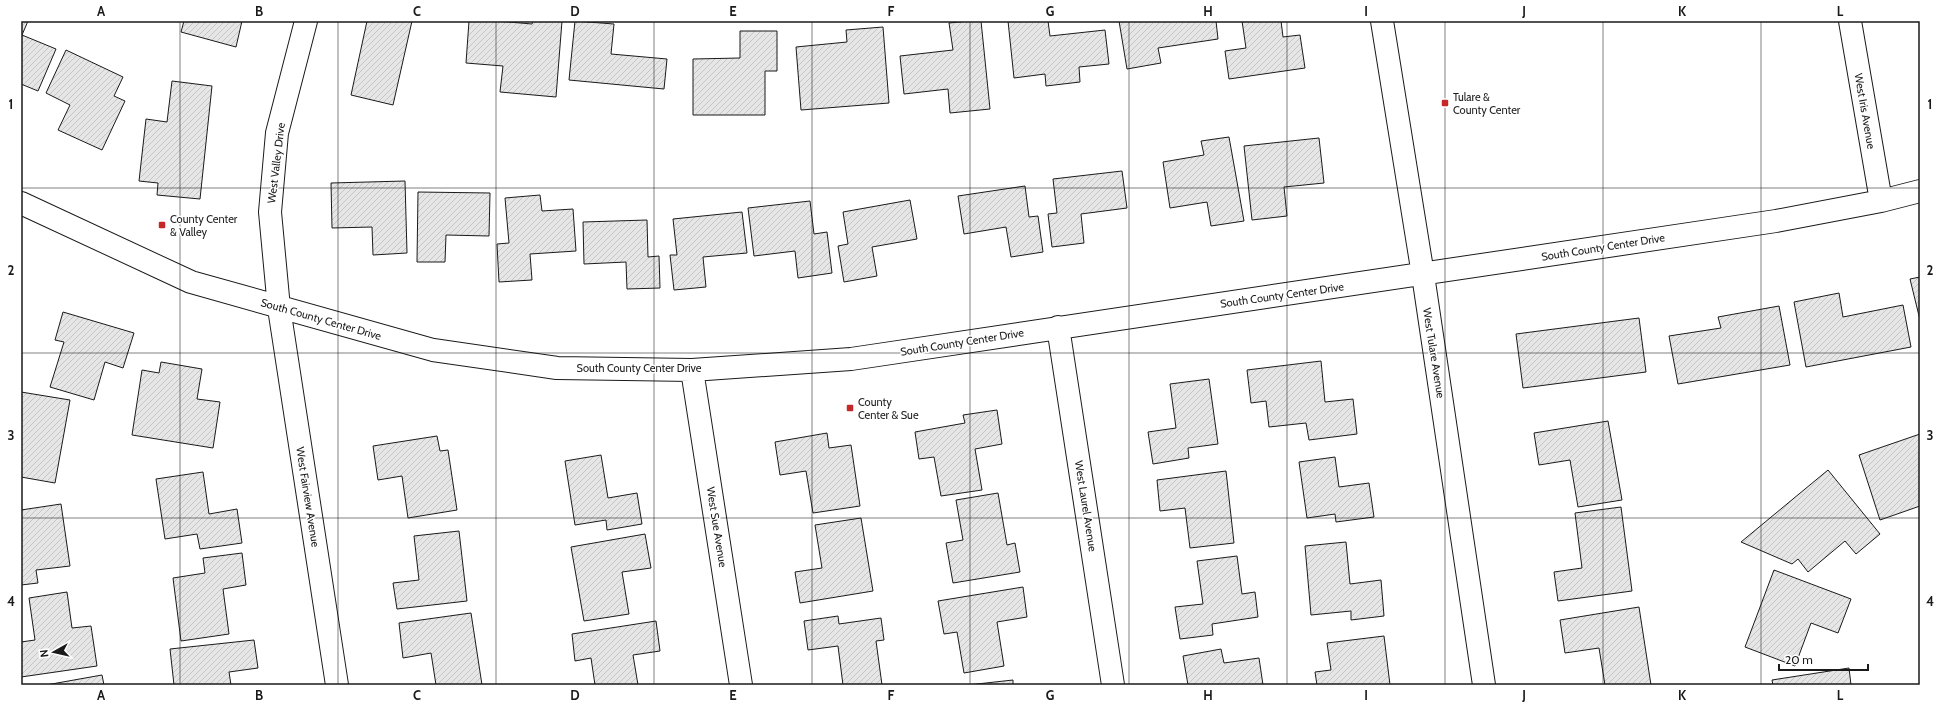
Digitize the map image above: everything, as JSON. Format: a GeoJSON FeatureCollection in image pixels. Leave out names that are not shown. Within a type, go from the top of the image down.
{"type":"FeatureCollection","features":[{"type":"Feature","properties":{"kind":"street","name":"West Valley Drive"},"geometry":{"type":"LineString","coordinates":[[279,308],[270,212],[277,133],[306,21]]}},
{"type":"Feature","properties":{"kind":"street","name":"West Tulare Avenue"},"geometry":{"type":"LineString","coordinates":[[1382,21],[1423,275],[1484,685]]}},
{"type":"Feature","properties":{"kind":"street","name":"West Iris Avenue"},"geometry":{"type":"LineString","coordinates":[[1850,21],[1881,201]]}},
{"type":"Feature","properties":{"kind":"street","name":"South County Center Drive"},"geometry":{"type":"LineString","coordinates":[[21,203],[191,282],[432,350],[557,368],[692,370],[851,359],[1058,327],[1423,275],[1776,221],[1881,201],[1920,191]]}},
{"type":"Feature","properties":{"kind":"street","name":"West Fairview Avenue"},"geometry":{"type":"LineString","coordinates":[[279,308],[337,685]]}},
{"type":"Feature","properties":{"kind":"street","name":"West Laurel Avenue"},"geometry":{"type":"LineString","coordinates":[[1058,327],[1113,685]]}},
{"type":"Feature","properties":{"kind":"street","name":"West Sue Avenue"},"geometry":{"type":"LineString","coordinates":[[692,370],[741,685]]}},
{"type":"Feature","properties":{"kind":"building"},"geometry":{"type":"Polygon","coordinates":[[[21,21],[28,21],[22,35],[56,49],[38,91],[21,84],[21,21]]]}},
{"type":"Feature","properties":{"kind":"building"},"geometry":{"type":"Polygon","coordinates":[[[184,21],[242,21],[236,47],[181,32],[184,21]]]}},
{"type":"Feature","properties":{"kind":"building"},"geometry":{"type":"Polygon","coordinates":[[[367,21],[412,21],[393,105],[351,95],[367,21]]]}},
{"type":"Feature","properties":{"kind":"building"},"geometry":{"type":"Polygon","coordinates":[[[469,21],[497,21],[532,24],[533,21],[562,21],[556,97],[500,92],[503,66],[466,63],[469,21]]]}},
{"type":"Feature","properties":{"kind":"building"},"geometry":{"type":"Polygon","coordinates":[[[575,21],[614,24],[611,54],[667,59],[664,89],[569,80],[575,21]]]}},
{"type":"Feature","properties":{"kind":"building"},"geometry":{"type":"Polygon","coordinates":[[[981,21],[990,109],[950,113],[948,89],[904,94],[900,56],[953,50],[949,23],[981,21]]]}},
{"type":"Feature","properties":{"kind":"building"},"geometry":{"type":"Polygon","coordinates":[[[1008,21],[1048,21],[1050,36],[1105,30],[1109,64],[1079,67],[1080,82],[1046,86],[1045,74],[1014,78],[1008,21]]]}},
{"type":"Feature","properties":{"kind":"building"},"geometry":{"type":"Polygon","coordinates":[[[1119,21],[1216,21],[1218,39],[1158,48],[1161,63],[1127,69],[1119,21]]]}},
{"type":"Feature","properties":{"kind":"building"},"geometry":{"type":"Polygon","coordinates":[[[1242,21],[1281,21],[1283,37],[1300,35],[1305,68],[1229,79],[1225,51],[1246,48],[1242,21]]]}},
{"type":"Feature","properties":{"kind":"building"},"geometry":{"type":"Polygon","coordinates":[[[883,27],[889,103],[801,110],[796,47],[847,42],[846,30],[883,27]]]}},
{"type":"Feature","properties":{"kind":"building"},"geometry":{"type":"Polygon","coordinates":[[[740,31],[777,31],[777,71],[765,71],[765,115],[693,115],[693,59],[740,58],[740,31]]]}},
{"type":"Feature","properties":{"kind":"building"},"geometry":{"type":"Polygon","coordinates":[[[66,50],[123,77],[114,96],[125,101],[102,150],[58,130],[70,105],[46,93],[66,50]]]}},
{"type":"Feature","properties":{"kind":"building"},"geometry":{"type":"Polygon","coordinates":[[[172,81],[212,86],[200,199],[157,195],[158,183],[139,181],[146,119],[167,122],[172,81]]]}},
{"type":"Feature","properties":{"kind":"building"},"geometry":{"type":"Polygon","coordinates":[[[1229,137],[1244,221],[1211,226],[1207,202],[1170,208],[1163,162],[1204,155],[1201,141],[1229,137]]]}},
{"type":"Feature","properties":{"kind":"building"},"geometry":{"type":"Polygon","coordinates":[[[1319,138],[1324,183],[1284,187],[1287,216],[1252,220],[1244,146],[1319,138]]]}},
{"type":"Feature","properties":{"kind":"building"},"geometry":{"type":"Polygon","coordinates":[[[1122,171],[1127,208],[1081,214],[1084,243],[1052,247],[1048,214],[1057,213],[1053,179],[1122,171]]]}},
{"type":"Feature","properties":{"kind":"building"},"geometry":{"type":"Polygon","coordinates":[[[405,181],[407,253],[373,255],[372,227],[332,228],[331,183],[405,181]]]}},
{"type":"Feature","properties":{"kind":"building"},"geometry":{"type":"Polygon","coordinates":[[[1025,186],[1029,217],[1038,216],[1043,252],[1011,257],[1006,227],[964,234],[958,196],[1025,186]]]}},
{"type":"Feature","properties":{"kind":"building"},"geometry":{"type":"Polygon","coordinates":[[[418,192],[490,193],[489,236],[446,235],[445,262],[417,262],[418,192]]]}},
{"type":"Feature","properties":{"kind":"building"},"geometry":{"type":"Polygon","coordinates":[[[540,195],[542,211],[573,209],[576,251],[530,254],[532,280],[499,282],[497,244],[509,243],[505,198],[540,195]]]}},
{"type":"Feature","properties":{"kind":"building"},"geometry":{"type":"Polygon","coordinates":[[[910,200],[917,239],[872,247],[877,276],[844,282],[838,246],[848,244],[843,212],[910,200]]]}},
{"type":"Feature","properties":{"kind":"building"},"geometry":{"type":"Polygon","coordinates":[[[810,201],[814,234],[827,232],[832,273],[798,278],[795,251],[754,256],[748,208],[810,201]]]}},
{"type":"Feature","properties":{"kind":"building"},"geometry":{"type":"Polygon","coordinates":[[[742,212],[747,253],[703,257],[706,287],[674,290],[670,255],[677,255],[673,219],[742,212]]]}},
{"type":"Feature","properties":{"kind":"building"},"geometry":{"type":"Polygon","coordinates":[[[647,220],[648,257],[659,256],[660,288],[627,289],[626,262],[584,264],[583,222],[647,220]]]}},
{"type":"Feature","properties":{"kind":"building"},"geometry":{"type":"Polygon","coordinates":[[[1920,277],[1920,320],[1910,279],[1920,277]]]}},
{"type":"Feature","properties":{"kind":"building"},"geometry":{"type":"Polygon","coordinates":[[[1839,293],[1843,317],[1903,305],[1911,347],[1806,367],[1794,302],[1839,293]]]}},
{"type":"Feature","properties":{"kind":"building"},"geometry":{"type":"Polygon","coordinates":[[[1779,306],[1790,365],[1678,384],[1669,336],[1721,328],[1718,317],[1779,306]]]}},
{"type":"Feature","properties":{"kind":"building"},"geometry":{"type":"Polygon","coordinates":[[[63,312],[134,333],[123,368],[105,362],[94,400],[50,387],[64,342],[55,340],[63,312]]]}},
{"type":"Feature","properties":{"kind":"building"},"geometry":{"type":"Polygon","coordinates":[[[1639,318],[1646,372],[1523,388],[1516,334],[1639,318]]]}},
{"type":"Feature","properties":{"kind":"building"},"geometry":{"type":"Polygon","coordinates":[[[1321,361],[1325,402],[1353,399],[1357,434],[1309,440],[1306,423],[1269,427],[1266,401],[1251,403],[1247,370],[1321,361]]]}},
{"type":"Feature","properties":{"kind":"building"},"geometry":{"type":"Polygon","coordinates":[[[161,362],[202,369],[197,399],[220,402],[213,448],[132,435],[142,370],[159,373],[161,362]]]}},
{"type":"Feature","properties":{"kind":"building"},"geometry":{"type":"Polygon","coordinates":[[[1209,379],[1218,444],[1188,448],[1189,458],[1153,464],[1148,432],[1176,428],[1170,384],[1209,379]]]}},
{"type":"Feature","properties":{"kind":"building"},"geometry":{"type":"Polygon","coordinates":[[[21,392],[70,400],[55,483],[21,477],[21,392]]]}},
{"type":"Feature","properties":{"kind":"building"},"geometry":{"type":"Polygon","coordinates":[[[997,410],[1002,444],[975,449],[982,490],[941,496],[934,457],[919,459],[915,432],[965,423],[963,415],[997,410]]]}},
{"type":"Feature","properties":{"kind":"building"},"geometry":{"type":"Polygon","coordinates":[[[1608,421],[1622,500],[1578,507],[1570,460],[1539,465],[1534,433],[1608,421]]]}},
{"type":"Feature","properties":{"kind":"building"},"geometry":{"type":"Polygon","coordinates":[[[827,433],[829,448],[851,445],[860,506],[813,513],[806,471],[780,475],[775,442],[827,433]]]}},
{"type":"Feature","properties":{"kind":"building"},"geometry":{"type":"Polygon","coordinates":[[[1920,434],[1920,506],[1880,520],[1859,455],[1920,434]]]}},
{"type":"Feature","properties":{"kind":"building"},"geometry":{"type":"Polygon","coordinates":[[[437,436],[440,451],[448,450],[457,510],[408,518],[402,476],[378,480],[373,446],[437,436]]]}},
{"type":"Feature","properties":{"kind":"building"},"geometry":{"type":"Polygon","coordinates":[[[601,455],[608,498],[637,493],[642,524],[607,530],[606,520],[575,525],[565,461],[601,455]]]}},
{"type":"Feature","properties":{"kind":"building"},"geometry":{"type":"Polygon","coordinates":[[[1335,457],[1339,487],[1369,483],[1374,517],[1336,522],[1335,514],[1307,518],[1299,462],[1335,457]]]}},
{"type":"Feature","properties":{"kind":"building"},"geometry":{"type":"Polygon","coordinates":[[[1828,470],[1880,534],[1856,554],[1845,541],[1808,572],[1798,559],[1792,564],[1741,542],[1828,470]]]}},
{"type":"Feature","properties":{"kind":"building"},"geometry":{"type":"Polygon","coordinates":[[[1226,471],[1234,543],[1190,548],[1185,508],[1160,511],[1157,480],[1226,471]]]}},
{"type":"Feature","properties":{"kind":"building"},"geometry":{"type":"Polygon","coordinates":[[[203,472],[209,514],[237,509],[242,543],[200,549],[197,534],[165,539],[156,479],[203,472]]]}},
{"type":"Feature","properties":{"kind":"building"},"geometry":{"type":"Polygon","coordinates":[[[998,493],[1007,545],[1015,543],[1020,572],[953,583],[946,543],[963,540],[956,500],[998,493]]]}},
{"type":"Feature","properties":{"kind":"building"},"geometry":{"type":"Polygon","coordinates":[[[61,504],[70,566],[36,570],[38,583],[21,585],[21,510],[61,504]]]}},
{"type":"Feature","properties":{"kind":"building"},"geometry":{"type":"Polygon","coordinates":[[[1621,507],[1632,591],[1558,601],[1554,572],[1582,568],[1575,513],[1621,507]]]}},
{"type":"Feature","properties":{"kind":"building"},"geometry":{"type":"Polygon","coordinates":[[[861,518],[873,591],[800,603],[795,572],[822,568],[815,525],[861,518]]]}},
{"type":"Feature","properties":{"kind":"building"},"geometry":{"type":"Polygon","coordinates":[[[459,531],[467,601],[397,609],[393,583],[419,580],[414,536],[459,531]]]}},
{"type":"Feature","properties":{"kind":"building"},"geometry":{"type":"Polygon","coordinates":[[[645,534],[651,568],[622,572],[629,614],[584,621],[571,547],[645,534]]]}},
{"type":"Feature","properties":{"kind":"building"},"geometry":{"type":"Polygon","coordinates":[[[1346,542],[1350,584],[1381,580],[1384,616],[1351,620],[1351,611],[1311,615],[1305,546],[1346,542]]]}},
{"type":"Feature","properties":{"kind":"building"},"geometry":{"type":"Polygon","coordinates":[[[242,553],[246,585],[223,589],[229,634],[181,641],[173,578],[205,573],[203,558],[242,553]]]}},
{"type":"Feature","properties":{"kind":"building"},"geometry":{"type":"Polygon","coordinates":[[[1237,556],[1242,594],[1255,592],[1258,617],[1212,624],[1213,635],[1180,639],[1175,607],[1203,604],[1197,561],[1237,556]]]}},
{"type":"Feature","properties":{"kind":"building"},"geometry":{"type":"Polygon","coordinates":[[[1774,570],[1851,599],[1838,633],[1811,623],[1795,666],[1745,647],[1774,570]]]}},
{"type":"Feature","properties":{"kind":"building"},"geometry":{"type":"Polygon","coordinates":[[[1023,587],[1027,617],[997,622],[1004,666],[964,673],[957,632],[944,634],[938,601],[1023,587]]]}},
{"type":"Feature","properties":{"kind":"building"},"geometry":{"type":"Polygon","coordinates":[[[67,592],[72,628],[91,626],[97,666],[21,677],[21,642],[35,640],[29,598],[67,592]]]}},
{"type":"Feature","properties":{"kind":"building"},"geometry":{"type":"Polygon","coordinates":[[[1639,607],[1651,685],[1605,685],[1599,648],[1565,653],[1560,620],[1639,607]]]}},
{"type":"Feature","properties":{"kind":"building"},"geometry":{"type":"Polygon","coordinates":[[[471,613],[482,685],[436,685],[431,653],[403,658],[399,623],[471,613]]]}},
{"type":"Feature","properties":{"kind":"building"},"geometry":{"type":"Polygon","coordinates":[[[838,616],[839,624],[881,618],[884,640],[876,641],[882,685],[843,685],[838,646],[808,650],[804,621],[838,616]]]}},
{"type":"Feature","properties":{"kind":"building"},"geometry":{"type":"Polygon","coordinates":[[[656,621],[660,651],[633,655],[638,685],[595,685],[591,658],[575,661],[572,634],[656,621]]]}},
{"type":"Feature","properties":{"kind":"building"},"geometry":{"type":"Polygon","coordinates":[[[1384,636],[1390,685],[1317,685],[1315,672],[1331,670],[1327,643],[1384,636]]]}},
{"type":"Feature","properties":{"kind":"building"},"geometry":{"type":"Polygon","coordinates":[[[254,640],[258,668],[229,672],[231,685],[174,685],[170,649],[254,640]]]}},
{"type":"Feature","properties":{"kind":"building"},"geometry":{"type":"Polygon","coordinates":[[[1221,649],[1224,663],[1259,658],[1263,685],[1188,685],[1183,656],[1221,649]]]}},
{"type":"Feature","properties":{"kind":"building"},"geometry":{"type":"Polygon","coordinates":[[[1849,668],[1851,685],[1773,685],[1772,680],[1849,668]]]}},
{"type":"Feature","properties":{"kind":"building"},"geometry":{"type":"Polygon","coordinates":[[[102,675],[104,685],[46,685],[102,675]]]}},
{"type":"Feature","properties":{"kind":"building"},"geometry":{"type":"Polygon","coordinates":[[[1013,680],[1013,685],[968,685],[1013,680]]]}},
{"type":"Feature","properties":{"kind":"place","name":"Tulare & County Center"},"geometry":{"type":"Point","coordinates":[1445,103]}},
{"type":"Feature","properties":{"kind":"place","name":"County Center & Valley"},"geometry":{"type":"Point","coordinates":[162,225]}},
{"type":"Feature","properties":{"kind":"place","name":"County Center & Sue"},"geometry":{"type":"Point","coordinates":[850,408]}}]}
